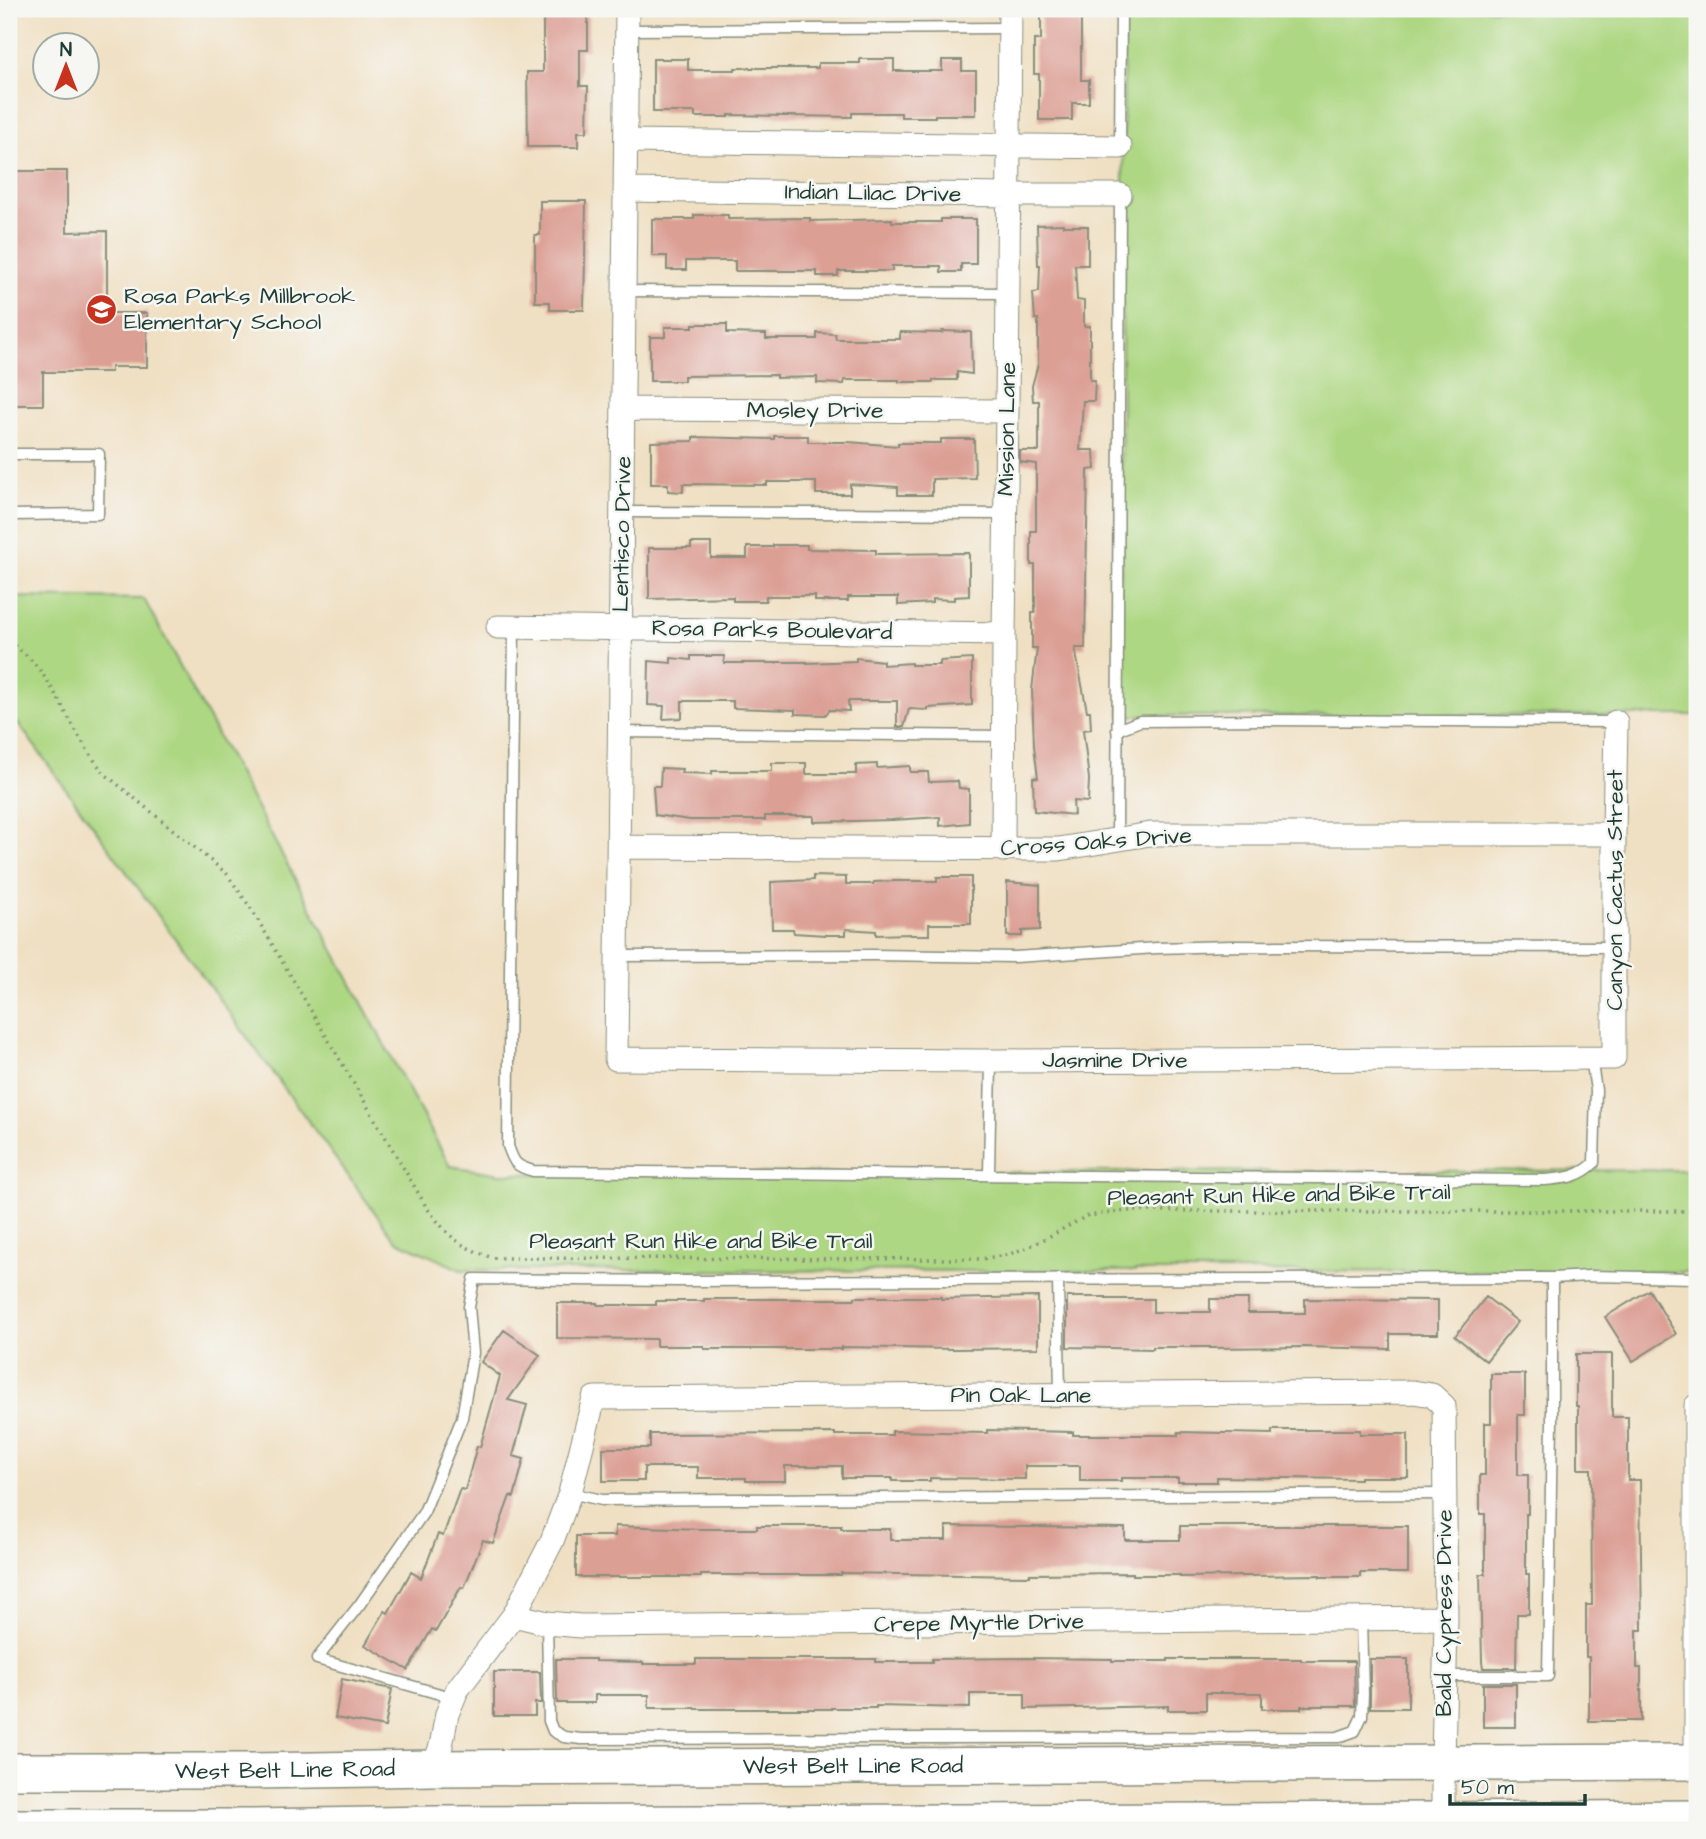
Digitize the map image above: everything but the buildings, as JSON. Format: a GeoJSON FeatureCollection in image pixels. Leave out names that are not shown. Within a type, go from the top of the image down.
{"type":"FeatureCollection","features":[{"type":"Feature","properties":{"kind":"main road","name":"West Belt Line Road"},"geometry":{"type":"LineString","coordinates":[[9,1771],[1697,1762]]}},
{"type":"Feature","properties":{"kind":"main road"},"geometry":{"type":"LineString","coordinates":[[579,1767],[580,1823]]}},
{"type":"Feature","properties":{"kind":"main road"},"geometry":{"type":"LineString","coordinates":[[9,1827],[580,1823],[791,1826],[1443,1825],[1697,1818]]}},
{"type":"Feature","properties":{"kind":"street","name":"Mission Lane"},"geometry":{"type":"LineString","coordinates":[[1003,850],[1009,18]]}},
{"type":"Feature","properties":{"kind":"street","name":"Lentisco Drive"},"geometry":{"type":"LineString","coordinates":[[616,1059],[627,19]]}},
{"type":"Feature","properties":{"kind":"street"},"geometry":{"type":"LineString","coordinates":[[626,141],[1120,147]]}},
{"type":"Feature","properties":{"kind":"street","name":"Indian Lilac Drive"},"geometry":{"type":"LineString","coordinates":[[625,190],[1120,195]]}},
{"type":"Feature","properties":{"kind":"street","name":"Mosley Drive"},"geometry":{"type":"LineString","coordinates":[[623,409],[1007,411]]}},
{"type":"Feature","properties":{"kind":"street","name":"Rosa Parks Boulevard"},"geometry":{"type":"LineString","coordinates":[[506,627],[1003,634]]}},
{"type":"Feature","properties":{"kind":"street","name":"Canyon Cactus Street"},"geometry":{"type":"LineString","coordinates":[[1603,1058],[1614,947],[1616,722]]}},
{"type":"Feature","properties":{"kind":"street","name":"Cross Oaks Drive"},"geometry":{"type":"LineString","coordinates":[[619,847],[1003,850],[1059,849],[1150,834],[1614,834]]}},
{"type":"Feature","properties":{"kind":"street","name":"Jasmine Drive"},"geometry":{"type":"LineString","coordinates":[[616,1059],[990,1061],[1603,1058]]}},
{"type":"Feature","properties":{"kind":"street","name":"Pin Oak Lane"},"geometry":{"type":"LineString","coordinates":[[570,1493],[594,1398],[1413,1392],[1432,1395],[1444,1406]]}},
{"type":"Feature","properties":{"kind":"street","name":"Bald Cypress Drive"},"geometry":{"type":"LineString","coordinates":[[1443,1825],[1446,1618],[1444,1406]]}},
{"type":"Feature","properties":{"kind":"street"},"geometry":{"type":"LineString","coordinates":[[1696,1406],[1697,1762]]}},
{"type":"Feature","properties":{"kind":"street"},"geometry":{"type":"LineString","coordinates":[[433,1768],[441,1746],[447,1714],[457,1690],[514,1615],[552,1541],[570,1493]]}},
{"type":"Feature","properties":{"kind":"street","name":"Crepe Myrtle Drive"},"geometry":{"type":"LineString","coordinates":[[514,1615],[547,1623],[581,1626],[1446,1618]]}},
{"type":"Feature","properties":{"kind":"lane"},"geometry":{"type":"LineString","coordinates":[[1120,147],[1121,9]]}},
{"type":"Feature","properties":{"kind":"lane"},"geometry":{"type":"LineString","coordinates":[[627,19],[1009,18]]}},
{"type":"Feature","properties":{"kind":"lane"},"geometry":{"type":"LineString","coordinates":[[1117,840],[1120,195]]}},
{"type":"Feature","properties":{"kind":"lane"},"geometry":{"type":"LineString","coordinates":[[624,291],[1008,293]]}},
{"type":"Feature","properties":{"kind":"lane"},"geometry":{"type":"LineString","coordinates":[[9,454],[99,454],[98,514],[9,515]]}},
{"type":"Feature","properties":{"kind":"lane"},"geometry":{"type":"LineString","coordinates":[[622,512],[1006,514]]}},
{"type":"Feature","properties":{"kind":"lane"},"geometry":{"type":"LineString","coordinates":[[506,627],[508,1146],[513,1162],[522,1168],[534,1171],[1545,1180],[1584,1172],[1594,1163],[1596,1090],[1603,1058]]}},
{"type":"Feature","properties":{"kind":"lane"},"geometry":{"type":"LineString","coordinates":[[1117,730],[1140,722],[1616,722]]}},
{"type":"Feature","properties":{"kind":"lane"},"geometry":{"type":"LineString","coordinates":[[620,732],[1003,736]]}},
{"type":"Feature","properties":{"kind":"lane"},"geometry":{"type":"LineString","coordinates":[[617,956],[1016,957],[1231,946],[1614,947]]}},
{"type":"Feature","properties":{"kind":"lane"},"geometry":{"type":"LineString","coordinates":[[989,1174],[990,1061]]}},
{"type":"Feature","properties":{"kind":"lane"},"geometry":{"type":"LineString","coordinates":[[1445,1676],[1548,1676],[1552,1278]]}},
{"type":"Feature","properties":{"kind":"lane"},"geometry":{"type":"LineString","coordinates":[[454,1698],[317,1659],[360,1604],[424,1512],[429,1500],[462,1418],[473,1353],[469,1307],[474,1279],[1697,1278]]}},
{"type":"Feature","properties":{"kind":"lane"},"geometry":{"type":"LineString","coordinates":[[1058,1279],[1060,1395]]}},
{"type":"Feature","properties":{"kind":"lane"},"geometry":{"type":"LineString","coordinates":[[570,1493],[602,1500],[1445,1494]]}},
{"type":"Feature","properties":{"kind":"lane"},"geometry":{"type":"LineString","coordinates":[[547,1623],[549,1721],[553,1731],[564,1737],[1338,1737],[1355,1731],[1362,1716],[1362,1619]]}},
{"type":"Feature","properties":{"kind":"path","name":"Pleasant Run Hike and Bike Trail"},"geometry":{"type":"LineString","coordinates":[[9,641],[33,661],[105,774],[227,874],[246,901],[427,1208],[446,1233],[471,1250],[493,1258],[981,1259],[1010,1254],[1035,1244],[1087,1216],[1126,1211],[1697,1211]]}},
{"type":"Feature","properties":{"kind":"green space"},"geometry":{"type":"Polygon","coordinates":[[[1124,9],[1697,9],[1697,715],[1120,716],[1124,9]]]}},
{"type":"Feature","properties":{"kind":"green space"},"geometry":{"type":"Polygon","coordinates":[[[9,597],[144,599],[450,1166],[500,1174],[1697,1170],[1697,1272],[461,1270],[395,1240],[9,714],[9,597]]]}},
{"type":"Feature","properties":{"kind":"place","name":"Rosa Parks Millbrook Elementary School"},"geometry":{"type":"Point","coordinates":[101,309]}}]}
